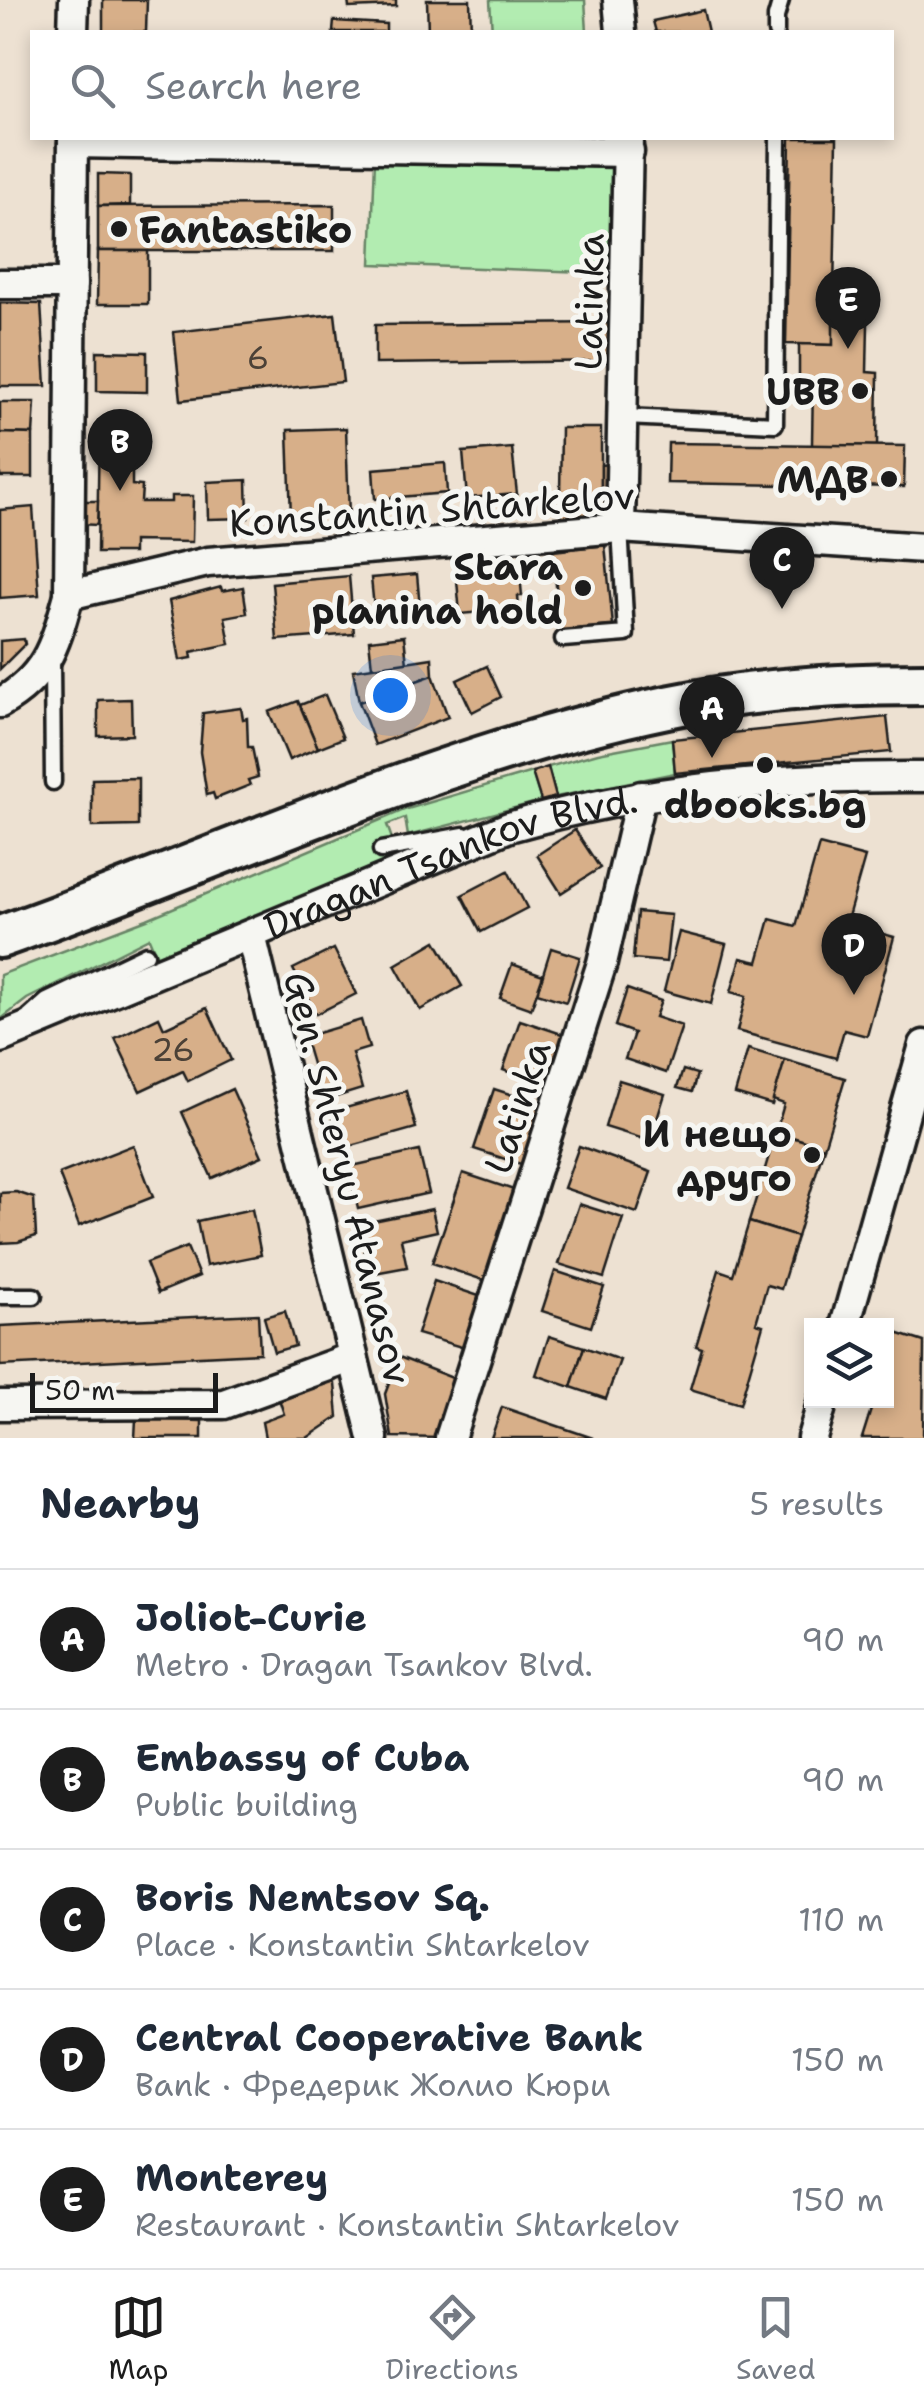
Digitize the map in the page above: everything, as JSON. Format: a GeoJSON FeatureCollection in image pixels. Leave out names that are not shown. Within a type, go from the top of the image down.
{"type":"FeatureCollection","features":[{"type":"Feature","properties":{"kind":"main road"},"geometry":{"type":"LineString","coordinates":[[0,937],[341,806],[545,737],[670,706],[804,687],[924,684]]}},
{"type":"Feature","properties":{"kind":"street"},"geometry":{"type":"LineString","coordinates":[[74,0],[74,30]]}},
{"type":"Feature","properties":{"kind":"street"},"geometry":{"type":"LineString","coordinates":[[618,0],[621,30]]}},
{"type":"Feature","properties":{"kind":"street"},"geometry":{"type":"LineString","coordinates":[[0,702],[22,690],[52,654],[69,594],[73,140],[629,145]]}},
{"type":"Feature","properties":{"kind":"street","name":"Latinka"},"geometry":{"type":"LineString","coordinates":[[620,528],[629,145]]}},
{"type":"Feature","properties":{"kind":"street"},"geometry":{"type":"LineString","coordinates":[[0,284],[72,284]]}},
{"type":"Feature","properties":{"kind":"street","name":"Konstantin Shtarkelov"},"geometry":{"type":"LineString","coordinates":[[69,594],[208,562],[620,528],[924,548]]}},
{"type":"Feature","properties":{"kind":"street","name":"Dragan Tsankov Blvd."},"geometry":{"type":"LineString","coordinates":[[4,1037],[511,826],[582,806],[640,796],[806,779],[924,777]]}},
{"type":"Feature","properties":{"kind":"street","name":"Latinka"},"geometry":{"type":"LineString","coordinates":[[450,1438],[602,963],[640,796]]}},
{"type":"Feature","properties":{"kind":"street","name":"Gen. Shteryu Atanasov"},"geometry":{"type":"LineString","coordinates":[[250,935],[373,1438]]}},
{"type":"Feature","properties":{"kind":"street"},"geometry":{"type":"LineString","coordinates":[[846,1318],[920,1081],[924,1046]]}},
{"type":"Feature","properties":{"kind":"street"},"geometry":{"type":"LineString","coordinates":[[0,1405],[224,1404],[353,1357]]}},
{"type":"Feature","properties":{"kind":"street"},"geometry":{"type":"LineString","coordinates":[[812,1438],[821,1408]]}},
{"type":"Feature","properties":{"kind":"lane"},"geometry":{"type":"LineString","coordinates":[[776,30],[780,0]]}},
{"type":"Feature","properties":{"kind":"lane"},"geometry":{"type":"LineString","coordinates":[[625,417],[775,424],[778,140]]}},
{"type":"Feature","properties":{"kind":"lane"},"geometry":{"type":"LineString","coordinates":[[563,639],[626,634],[620,528]]}},
{"type":"Feature","properties":{"kind":"lane"},"geometry":{"type":"LineString","coordinates":[[52,654],[53,782]]}},
{"type":"Feature","properties":{"kind":"lane"},"geometry":{"type":"LineString","coordinates":[[380,850],[511,826]]}},
{"type":"Feature","properties":{"kind":"lane"},"geometry":{"type":"LineString","coordinates":[[4,1037],[47,1002],[146,954]]}},
{"type":"Feature","properties":{"kind":"lane"},"geometry":{"type":"LineString","coordinates":[[0,1296],[34,1296]]}},
{"type":"Feature","properties":{"kind":"green space"},"geometry":{"type":"Polygon","coordinates":[[[490,0],[585,0],[587,30],[492,30],[490,0]]]}},
{"type":"Feature","properties":{"kind":"green space"},"geometry":{"type":"Polygon","coordinates":[[[375,159],[616,168],[612,273],[371,264],[375,159]]]}},
{"type":"Feature","properties":{"kind":"green space"},"geometry":{"type":"Polygon","coordinates":[[[672,739],[675,773],[556,797],[548,767],[672,739]]]}},
{"type":"Feature","properties":{"kind":"green space"},"geometry":{"type":"Polygon","coordinates":[[[532,772],[541,801],[408,836],[405,818],[387,825],[397,853],[418,849],[157,957],[149,938],[27,999],[0,1020],[0,975],[147,919],[404,810],[532,772]]]}},
{"type":"Feature","properties":{"kind":"building"},"geometry":{"type":"Polygon","coordinates":[[[103,0],[147,0],[146,30],[103,30],[103,0]]]}},
{"type":"Feature","properties":{"kind":"building"},"geometry":{"type":"Polygon","coordinates":[[[348,0],[396,0],[396,6],[349,8],[348,0]]]}},
{"type":"Feature","properties":{"kind":"building"},"geometry":{"type":"Polygon","coordinates":[[[427,0],[470,0],[471,30],[428,30],[427,0]]]}},
{"type":"Feature","properties":{"kind":"building"},"geometry":{"type":"Polygon","coordinates":[[[703,10],[708,30],[655,30],[653,21],[703,10]]]}},
{"type":"Feature","properties":{"kind":"building"},"geometry":{"type":"Polygon","coordinates":[[[334,21],[386,24],[386,30],[333,30],[334,21]]]}},
{"type":"Feature","properties":{"kind":"building"},"geometry":{"type":"Polygon","coordinates":[[[790,140],[837,140],[833,345],[786,344],[790,140]]]}},
{"type":"Feature","properties":{"kind":"building"},"geometry":{"type":"Polygon","coordinates":[[[98,174],[130,175],[130,205],[98,206],[98,174]]]}},
{"type":"Feature","properties":{"kind":"building"},"geometry":{"type":"Polygon","coordinates":[[[334,205],[334,251],[98,251],[98,206],[334,205]]]}},
{"type":"Feature","properties":{"kind":"building"},"geometry":{"type":"Polygon","coordinates":[[[98,251],[148,251],[148,304],[97,304],[98,251]]]}},
{"type":"Feature","properties":{"kind":"building"},"geometry":{"type":"Polygon","coordinates":[[[0,303],[41,304],[46,386],[0,386],[0,303]]]}},
{"type":"Feature","properties":{"kind":"building"},"geometry":{"type":"Polygon","coordinates":[[[335,314],[343,382],[181,400],[174,332],[335,314]]]}},
{"type":"Feature","properties":{"kind":"building"},"geometry":{"type":"Polygon","coordinates":[[[833,322],[868,323],[867,372],[878,373],[877,446],[812,445],[813,380],[799,380],[799,344],[833,345],[833,322]]]}},
{"type":"Feature","properties":{"kind":"building"},"geometry":{"type":"Polygon","coordinates":[[[612,323],[613,361],[375,364],[375,325],[612,323]]]}},
{"type":"Feature","properties":{"kind":"building"},"geometry":{"type":"Polygon","coordinates":[[[97,351],[147,352],[147,392],[97,391],[97,351]]]}},
{"type":"Feature","properties":{"kind":"building"},"geometry":{"type":"Polygon","coordinates":[[[0,402],[35,402],[33,434],[0,433],[0,402]]]}},
{"type":"Feature","properties":{"kind":"building"},"geometry":{"type":"Polygon","coordinates":[[[99,425],[142,426],[141,461],[132,461],[132,485],[142,486],[141,502],[171,502],[171,496],[193,496],[192,542],[133,541],[133,553],[97,553],[99,425]]]}},
{"type":"Feature","properties":{"kind":"building"},"geometry":{"type":"Polygon","coordinates":[[[346,428],[349,516],[291,518],[288,430],[346,428]]]}},
{"type":"Feature","properties":{"kind":"building"},"geometry":{"type":"Polygon","coordinates":[[[561,428],[601,428],[601,496],[560,496],[561,428]]]}},
{"type":"Feature","properties":{"kind":"building"},"geometry":{"type":"Polygon","coordinates":[[[0,433],[33,434],[33,477],[0,477],[0,433]]]}},
{"type":"Feature","properties":{"kind":"building"},"geometry":{"type":"Polygon","coordinates":[[[668,443],[905,446],[904,487],[667,483],[668,443]]]}},
{"type":"Feature","properties":{"kind":"building"},"geometry":{"type":"Polygon","coordinates":[[[512,448],[517,494],[467,498],[463,452],[512,448]]]}},
{"type":"Feature","properties":{"kind":"building"},"geometry":{"type":"Polygon","coordinates":[[[445,463],[447,493],[375,499],[373,469],[445,463]]]}},
{"type":"Feature","properties":{"kind":"building"},"geometry":{"type":"Polygon","coordinates":[[[613,463],[607,514],[562,519],[560,496],[601,496],[601,465],[613,463]]]}},
{"type":"Feature","properties":{"kind":"building"},"geometry":{"type":"Polygon","coordinates":[[[247,480],[248,518],[208,519],[207,482],[247,480]]]}},
{"type":"Feature","properties":{"kind":"building"},"geometry":{"type":"Polygon","coordinates":[[[77,501],[98,501],[97,525],[77,524],[77,501]]]}},
{"type":"Feature","properties":{"kind":"building"},"geometry":{"type":"Polygon","coordinates":[[[33,507],[39,595],[0,598],[0,510],[33,507]]]}},
{"type":"Feature","properties":{"kind":"building","name":"Stara planina hold"},"geometry":{"type":"Polygon","coordinates":[[[605,545],[613,626],[560,631],[553,551],[605,545]]]}},
{"type":"Feature","properties":{"kind":"building"},"geometry":{"type":"Polygon","coordinates":[[[519,563],[519,609],[460,614],[456,569],[519,563]]]}},
{"type":"Feature","properties":{"kind":"building"},"geometry":{"type":"Polygon","coordinates":[[[417,574],[421,620],[392,623],[392,616],[375,618],[371,578],[417,574]]]}},
{"type":"Feature","properties":{"kind":"building"},"geometry":{"type":"Polygon","coordinates":[[[349,576],[354,634],[277,640],[272,583],[349,576]]]}},
{"type":"Feature","properties":{"kind":"building"},"geometry":{"type":"Polygon","coordinates":[[[221,587],[222,591],[243,587],[247,613],[225,617],[230,644],[191,652],[192,658],[180,660],[169,601],[221,587]]]}},
{"type":"Feature","properties":{"kind":"building"},"geometry":{"type":"Polygon","coordinates":[[[404,636],[407,663],[372,667],[369,640],[404,636]]]}},
{"type":"Feature","properties":{"kind":"building"},"geometry":{"type":"Polygon","coordinates":[[[24,639],[25,644],[0,669],[0,641],[24,639]]]}},
{"type":"Feature","properties":{"kind":"building"},"geometry":{"type":"Polygon","coordinates":[[[432,658],[433,675],[359,702],[353,670],[432,658]]]}},
{"type":"Feature","properties":{"kind":"building"},"geometry":{"type":"Polygon","coordinates":[[[487,666],[501,697],[472,712],[457,680],[487,666]]]}},
{"type":"Feature","properties":{"kind":"building"},"geometry":{"type":"Polygon","coordinates":[[[433,675],[448,717],[375,745],[359,702],[433,675]]]}},
{"type":"Feature","properties":{"kind":"building"},"geometry":{"type":"Polygon","coordinates":[[[325,695],[343,738],[318,748],[300,705],[325,695]]]}},
{"type":"Feature","properties":{"kind":"building"},"geometry":{"type":"Polygon","coordinates":[[[131,699],[132,735],[98,736],[98,700],[131,699]]]}},
{"type":"Feature","properties":{"kind":"building"},"geometry":{"type":"Polygon","coordinates":[[[298,701],[318,748],[289,760],[269,712],[298,701]]]}},
{"type":"Feature","properties":{"kind":"building"},"geometry":{"type":"Polygon","coordinates":[[[241,708],[243,719],[247,718],[248,747],[252,747],[258,777],[248,780],[250,785],[215,799],[213,793],[207,795],[200,752],[203,713],[241,708]]]}},
{"type":"Feature","properties":{"kind":"building"},"geometry":{"type":"Polygon","coordinates":[[[887,717],[891,752],[675,773],[672,739],[887,717]]]}},
{"type":"Feature","properties":{"kind":"building"},"geometry":{"type":"Polygon","coordinates":[[[548,767],[556,797],[541,801],[532,772],[548,767]]]}},
{"type":"Feature","properties":{"kind":"building"},"geometry":{"type":"Polygon","coordinates":[[[138,778],[138,826],[92,827],[92,779],[138,778]]]}},
{"type":"Feature","properties":{"kind":"building"},"geometry":{"type":"Polygon","coordinates":[[[575,830],[600,868],[561,893],[537,855],[575,830]]]}},
{"type":"Feature","properties":{"kind":"building"},"geometry":{"type":"Polygon","coordinates":[[[819,845],[865,857],[846,924],[894,937],[867,1036],[844,1030],[836,1058],[737,1031],[746,996],[731,992],[741,958],[758,962],[770,919],[796,926],[819,845]]]}},
{"type":"Feature","properties":{"kind":"building"},"geometry":{"type":"Polygon","coordinates":[[[508,871],[527,908],[481,932],[462,895],[508,871]]]}},
{"type":"Feature","properties":{"kind":"building"},"geometry":{"type":"Polygon","coordinates":[[[637,912],[671,915],[666,962],[633,959],[637,912]]]}},
{"type":"Feature","properties":{"kind":"building"},"geometry":{"type":"Polygon","coordinates":[[[679,932],[726,944],[711,1004],[664,991],[679,932]]]}},
{"type":"Feature","properties":{"kind":"building"},"geometry":{"type":"Polygon","coordinates":[[[436,941],[462,986],[420,1010],[395,965],[436,941]]]}},
{"type":"Feature","properties":{"kind":"building"},"geometry":{"type":"Polygon","coordinates":[[[551,948],[580,957],[566,1002],[537,993],[551,948]]]}},
{"type":"Feature","properties":{"kind":"building"},"geometry":{"type":"Polygon","coordinates":[[[334,949],[356,994],[316,1014],[293,969],[334,949]]]}},
{"type":"Feature","properties":{"kind":"building"},"geometry":{"type":"Polygon","coordinates":[[[512,964],[543,975],[531,1009],[500,998],[512,964]]]}},
{"type":"Feature","properties":{"kind":"building"},"geometry":{"type":"Polygon","coordinates":[[[627,989],[661,1001],[655,1017],[682,1026],[666,1073],[625,1059],[634,1033],[615,1026],[627,989]]]}},
{"type":"Feature","properties":{"kind":"building"},"geometry":{"type":"Polygon","coordinates":[[[207,1008],[231,1060],[188,1081],[183,1071],[140,1091],[115,1038],[159,1017],[164,1028],[207,1008]]]}},
{"type":"Feature","properties":{"kind":"building"},"geometry":{"type":"Polygon","coordinates":[[[361,1020],[369,1048],[352,1053],[362,1089],[323,1101],[304,1037],[361,1020]]]}},
{"type":"Feature","properties":{"kind":"building"},"geometry":{"type":"Polygon","coordinates":[[[520,1020],[568,1036],[551,1087],[503,1070],[520,1020]]]}},
{"type":"Feature","properties":{"kind":"building"},"geometry":{"type":"Polygon","coordinates":[[[748,1049],[785,1060],[772,1105],[735,1094],[748,1049]]]}},
{"type":"Feature","properties":{"kind":"building"},"geometry":{"type":"Polygon","coordinates":[[[785,1060],[845,1078],[824,1147],[776,1132],[784,1104],[773,1100],[785,1060]]]}},
{"type":"Feature","properties":{"kind":"building"},"geometry":{"type":"Polygon","coordinates":[[[683,1070],[697,1074],[692,1092],[677,1088],[683,1070]]]}},
{"type":"Feature","properties":{"kind":"building"},"geometry":{"type":"Polygon","coordinates":[[[619,1080],[665,1094],[650,1141],[605,1127],[619,1080]]]}},
{"type":"Feature","properties":{"kind":"building"},"geometry":{"type":"Polygon","coordinates":[[[232,1089],[262,1156],[212,1178],[182,1112],[232,1089]]]}},
{"type":"Feature","properties":{"kind":"building"},"geometry":{"type":"Polygon","coordinates":[[[494,1089],[547,1106],[527,1166],[474,1149],[494,1089]]]}},
{"type":"Feature","properties":{"kind":"building"},"geometry":{"type":"Polygon","coordinates":[[[406,1091],[416,1128],[341,1149],[331,1112],[406,1091]]]}},
{"type":"Feature","properties":{"kind":"building"},"geometry":{"type":"Polygon","coordinates":[[[776,1132],[824,1147],[797,1237],[749,1222],[776,1132]]]}},
{"type":"Feature","properties":{"kind":"building"},"geometry":{"type":"Polygon","coordinates":[[[133,1145],[153,1197],[79,1226],[59,1174],[133,1145]]]}},
{"type":"Feature","properties":{"kind":"building"},"geometry":{"type":"Polygon","coordinates":[[[579,1146],[651,1172],[637,1213],[564,1188],[579,1146]]]}},
{"type":"Feature","properties":{"kind":"building"},"geometry":{"type":"Polygon","coordinates":[[[419,1151],[429,1193],[358,1209],[348,1167],[419,1151]]]}},
{"type":"Feature","properties":{"kind":"building"},"geometry":{"type":"Polygon","coordinates":[[[463,1173],[517,1191],[486,1281],[432,1263],[463,1173]]]}},
{"type":"Feature","properties":{"kind":"building"},"geometry":{"type":"Polygon","coordinates":[[[16,1192],[34,1198],[36,1236],[0,1243],[0,1193],[16,1192]]]}},
{"type":"Feature","properties":{"kind":"building"},"geometry":{"type":"Polygon","coordinates":[[[579,1204],[623,1218],[604,1278],[559,1264],[579,1204]]]}},
{"type":"Feature","properties":{"kind":"building"},"geometry":{"type":"Polygon","coordinates":[[[252,1209],[261,1255],[206,1266],[197,1221],[252,1209]]]}},
{"type":"Feature","properties":{"kind":"building"},"geometry":{"type":"Polygon","coordinates":[[[432,1209],[437,1231],[401,1239],[407,1267],[369,1274],[359,1224],[432,1209]]]}},
{"type":"Feature","properties":{"kind":"building"},"geometry":{"type":"Polygon","coordinates":[[[749,1222],[797,1237],[781,1289],[767,1285],[756,1323],[763,1325],[740,1404],[690,1389],[702,1348],[696,1346],[719,1270],[733,1275],[749,1222]]]}},
{"type":"Feature","properties":{"kind":"building"},"geometry":{"type":"Polygon","coordinates":[[[187,1247],[199,1276],[158,1293],[146,1263],[187,1247]]]}},
{"type":"Feature","properties":{"kind":"building"},"geometry":{"type":"Polygon","coordinates":[[[555,1271],[604,1287],[591,1327],[542,1311],[555,1271]]]}},
{"type":"Feature","properties":{"kind":"building"},"geometry":{"type":"Polygon","coordinates":[[[434,1281],[485,1298],[468,1349],[417,1334],[434,1281]]]}},
{"type":"Feature","properties":{"kind":"building"},"geometry":{"type":"Polygon","coordinates":[[[285,1311],[295,1346],[274,1352],[264,1317],[285,1311]]]}},
{"type":"Feature","properties":{"kind":"building"},"geometry":{"type":"Polygon","coordinates":[[[258,1314],[260,1353],[0,1366],[0,1326],[258,1314]]]}},
{"type":"Feature","properties":{"kind":"building"},"geometry":{"type":"Polygon","coordinates":[[[896,1333],[924,1342],[923,1438],[862,1438],[871,1408],[894,1408],[896,1333]]]}},
{"type":"Feature","properties":{"kind":"building"},"geometry":{"type":"Polygon","coordinates":[[[549,1336],[584,1347],[571,1387],[536,1375],[549,1336]]]}},
{"type":"Feature","properties":{"kind":"building"},"geometry":{"type":"Polygon","coordinates":[[[584,1347],[620,1360],[606,1399],[571,1387],[584,1347]]]}},
{"type":"Feature","properties":{"kind":"building"},"geometry":{"type":"Polygon","coordinates":[[[399,1357],[460,1381],[442,1438],[392,1437],[385,1394],[399,1357]]]}},
{"type":"Feature","properties":{"kind":"building"},"geometry":{"type":"Polygon","coordinates":[[[325,1378],[335,1384],[338,1417],[307,1438],[265,1438],[262,1422],[284,1414],[279,1399],[325,1378]]]}},
{"type":"Feature","properties":{"kind":"building"},"geometry":{"type":"Polygon","coordinates":[[[502,1407],[593,1438],[491,1438],[502,1407]]]}},
{"type":"Feature","properties":{"kind":"building"},"geometry":{"type":"Polygon","coordinates":[[[136,1419],[202,1421],[202,1438],[135,1438],[136,1419]]]}},
{"type":"Feature","properties":{"kind":"place","name":"Fantastiko"},"geometry":{"type":"Point","coordinates":[119,229]}},
{"type":"Feature","properties":{"kind":"place","name":"Monterey"},"geometry":{"type":"Point","coordinates":[848,349]}},
{"type":"Feature","properties":{"kind":"place","name":"UBB"},"geometry":{"type":"Point","coordinates":[860,391]}},
{"type":"Feature","properties":{"kind":"place","name":"МДВ"},"geometry":{"type":"Point","coordinates":[889,479]}},
{"type":"Feature","properties":{"kind":"place","name":"Embassy of Cuba"},"geometry":{"type":"Point","coordinates":[120,491]}},
{"type":"Feature","properties":{"kind":"place","name":"Stara planina hold"},"geometry":{"type":"Point","coordinates":[583,588]}},
{"type":"Feature","properties":{"kind":"place","name":"Boris Nemtsov Sq."},"geometry":{"type":"Point","coordinates":[782,609]}},
{"type":"Feature","properties":{"kind":"place","name":"Joliot-Curie"},"geometry":{"type":"Point","coordinates":[712,758]}},
{"type":"Feature","properties":{"kind":"place","name":"dbooks.bg"},"geometry":{"type":"Point","coordinates":[765,765]}},
{"type":"Feature","properties":{"kind":"place","name":"Central Cooperative Bank"},"geometry":{"type":"Point","coordinates":[854,995]}},
{"type":"Feature","properties":{"kind":"place","name":"И нещо друго"},"geometry":{"type":"Point","coordinates":[812,1155]}}]}
